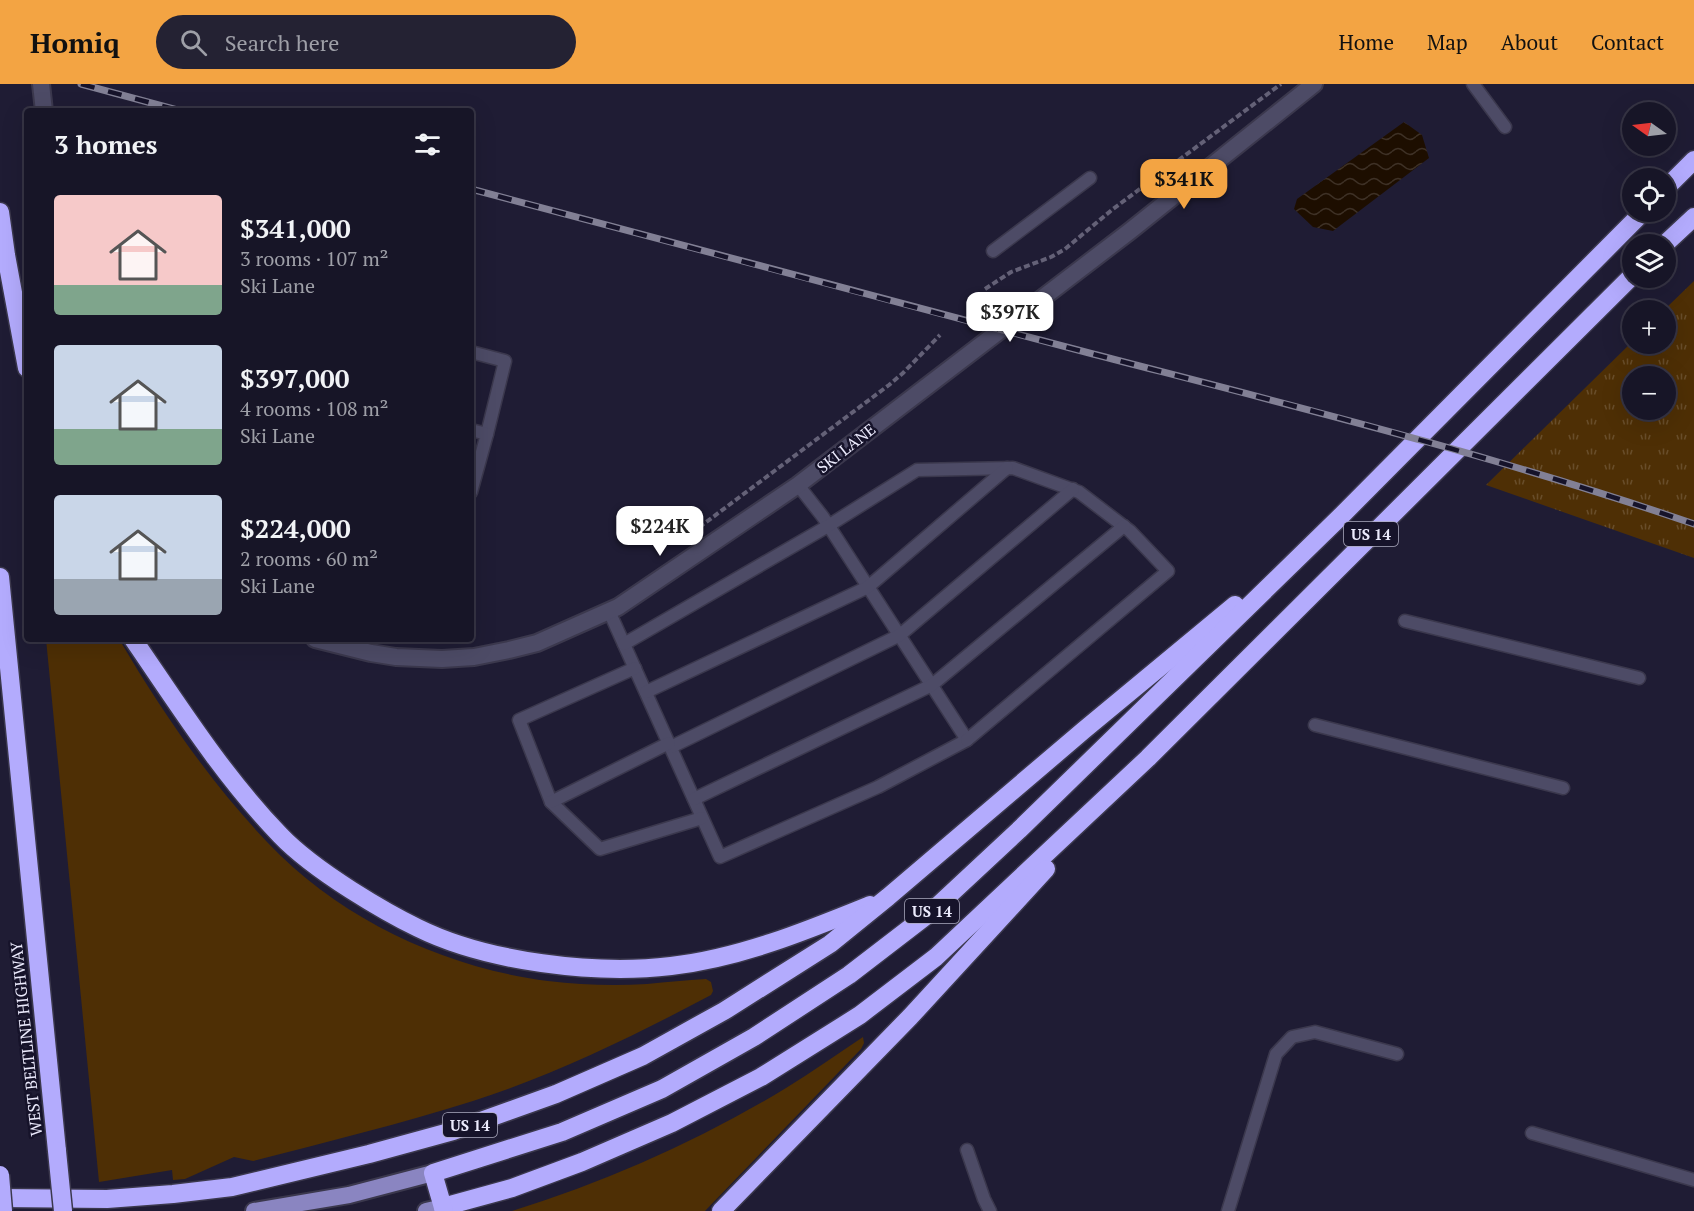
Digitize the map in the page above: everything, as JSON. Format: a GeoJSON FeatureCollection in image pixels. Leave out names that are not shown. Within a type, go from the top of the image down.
{"type":"FeatureCollection","features":[{"type":"Feature","properties":{"kind":"highway"},"geometry":{"type":"LineString","coordinates":[[1676,178],[1694,160]]}},
{"type":"Feature","properties":{"kind":"highway"},"geometry":{"type":"LineString","coordinates":[[0,212],[24,352]]}},
{"type":"Feature","properties":{"kind":"highway"},"geometry":{"type":"LineString","coordinates":[[1676,234],[1694,217]]}},
{"type":"Feature","properties":{"kind":"highway","name":"US 14"},"geometry":{"type":"LineString","coordinates":[[433,1173],[562,1132],[662,1089],[754,1037],[849,975],[931,912],[1011,838],[1340,517],[1633,222]]}},
{"type":"Feature","properties":{"kind":"highway","name":"US 14"},"geometry":{"type":"LineString","coordinates":[[438,1210],[512,1188],[582,1162],[672,1123],[761,1077],[860,1015],[936,957],[1148,758],[1622,285]]}},
{"type":"Feature","properties":{"kind":"highway","name":"US 14"},"geometry":{"type":"LineString","coordinates":[[0,1197],[107,1199],[232,1187],[453,1131],[556,1094],[643,1056],[724,1011],[830,944],[1340,517]]}},
{"type":"Feature","properties":{"kind":"highway","name":"WEST BELTLINE HIGHWAY"},"geometry":{"type":"LineString","coordinates":[[0,577],[63,1211]]}},
{"type":"Feature","properties":{"kind":"highway"},"geometry":{"type":"LineString","coordinates":[[135,642],[233,782],[281,836],[327,875],[373,904],[420,929],[465,946],[514,958],[573,966],[624,969],[672,966],[728,955],[802,932],[888,897]]}},
{"type":"Feature","properties":{"kind":"highway"},"geometry":{"type":"LineString","coordinates":[[721,1211],[910,1017],[1148,758]]}},
{"type":"Feature","properties":{"kind":"highway"},"geometry":{"type":"LineString","coordinates":[[433,1173],[438,1210]]}},
{"type":"Feature","properties":{"kind":"highway"},"geometry":{"type":"LineString","coordinates":[[0,1175],[3,1211]]}},
{"type":"Feature","properties":{"kind":"main road"},"geometry":{"type":"LineString","coordinates":[[254,1211],[350,1194],[433,1173]]}},
{"type":"Feature","properties":{"kind":"street"},"geometry":{"type":"LineString","coordinates":[[41,84],[44,108]]}},
{"type":"Feature","properties":{"kind":"street","name":"SKI LANE"},"geometry":{"type":"LineString","coordinates":[[327,642],[396,657],[442,659],[474,657],[537,643],[618,607],[798,485],[1130,231],[1314,84]]}},
{"type":"Feature","properties":{"kind":"lane"},"geometry":{"type":"LineString","coordinates":[[1473,84],[1505,127]]}},
{"type":"Feature","properties":{"kind":"lane"},"geometry":{"type":"LineString","coordinates":[[993,251],[1090,178]]}},
{"type":"Feature","properties":{"kind":"lane"},"geometry":{"type":"LineString","coordinates":[[474,353],[505,361],[474,481]]}},
{"type":"Feature","properties":{"kind":"lane"},"geometry":{"type":"LineString","coordinates":[[474,431],[487,434]]}},
{"type":"Feature","properties":{"kind":"lane"},"geometry":{"type":"LineString","coordinates":[[646,692],[868,587],[1007,468]]}},
{"type":"Feature","properties":{"kind":"lane"},"geometry":{"type":"LineString","coordinates":[[609,611],[720,857],[878,787],[967,740],[1168,571],[1124,526],[1073,489],[1013,468],[917,470],[828,526],[624,644]]}},
{"type":"Feature","properties":{"kind":"lane"},"geometry":{"type":"LineString","coordinates":[[798,485],[828,526],[967,740]]}},
{"type":"Feature","properties":{"kind":"lane"},"geometry":{"type":"LineString","coordinates":[[551,802],[900,636],[1073,489]]}},
{"type":"Feature","properties":{"kind":"lane"},"geometry":{"type":"LineString","coordinates":[[694,799],[932,686],[1124,526]]}},
{"type":"Feature","properties":{"kind":"lane"},"geometry":{"type":"LineString","coordinates":[[1405,621],[1639,678]]}},
{"type":"Feature","properties":{"kind":"lane"},"geometry":{"type":"LineString","coordinates":[[635,668],[519,720],[551,802],[600,849],[702,818]]}},
{"type":"Feature","properties":{"kind":"lane"},"geometry":{"type":"LineString","coordinates":[[1315,724],[1563,788]]}},
{"type":"Feature","properties":{"kind":"lane"},"geometry":{"type":"LineString","coordinates":[[1228,1211],[1276,1054],[1292,1037],[1315,1032],[1397,1053]]}},
{"type":"Feature","properties":{"kind":"lane"},"geometry":{"type":"LineString","coordinates":[[1532,1133],[1694,1180]]}},
{"type":"Feature","properties":{"kind":"lane"},"geometry":{"type":"LineString","coordinates":[[967,1150],[990,1211]]}},
{"type":"Feature","properties":{"kind":"path"},"geometry":{"type":"LineString","coordinates":[[985,289],[1011,272],[1051,257],[1065,249],[1113,209],[1281,84]]}},
{"type":"Feature","properties":{"kind":"path"},"geometry":{"type":"LineString","coordinates":[[684,537],[889,385],[940,335]]}},
{"type":"Feature","properties":{"kind":"green space"},"geometry":{"type":"Polygon","coordinates":[[[1694,281],[1694,558],[1486,485],[1622,352],[1622,354],[1676,354],[1674,300],[1694,281]]]}},
{"type":"Feature","properties":{"kind":"green space"},"geometry":{"type":"Polygon","coordinates":[[[46,642],[121,642],[188,746],[226,796],[268,843],[296,870],[328,895],[361,917],[396,936],[471,965],[548,981],[598,985],[706,979],[711,982],[713,991],[711,995],[653,1025],[534,1079],[473,1101],[253,1161],[234,1157],[185,1179],[173,1180],[172,1170],[99,1182],[46,642]]]}},
{"type":"Feature","properties":{"kind":"green space"},"geometry":{"type":"Polygon","coordinates":[[[863,1037],[864,1043],[861,1049],[705,1211],[512,1211],[618,1173],[687,1142],[786,1088],[863,1037]]]}},
{"type":"Feature","properties":{"kind":"water"},"geometry":{"type":"Polygon","coordinates":[[[1404,122],[1422,135],[1429,158],[1333,231],[1313,227],[1294,209],[1297,199],[1404,122]]]}},
{"type":"Feature","properties":{"kind":"railway"},"geometry":{"type":"LineString","coordinates":[[81,84],[170,108]]}},
{"type":"Feature","properties":{"kind":"railway"},"geometry":{"type":"LineString","coordinates":[[474,190],[1395,433],[1545,476],[1694,524]]}}]}
